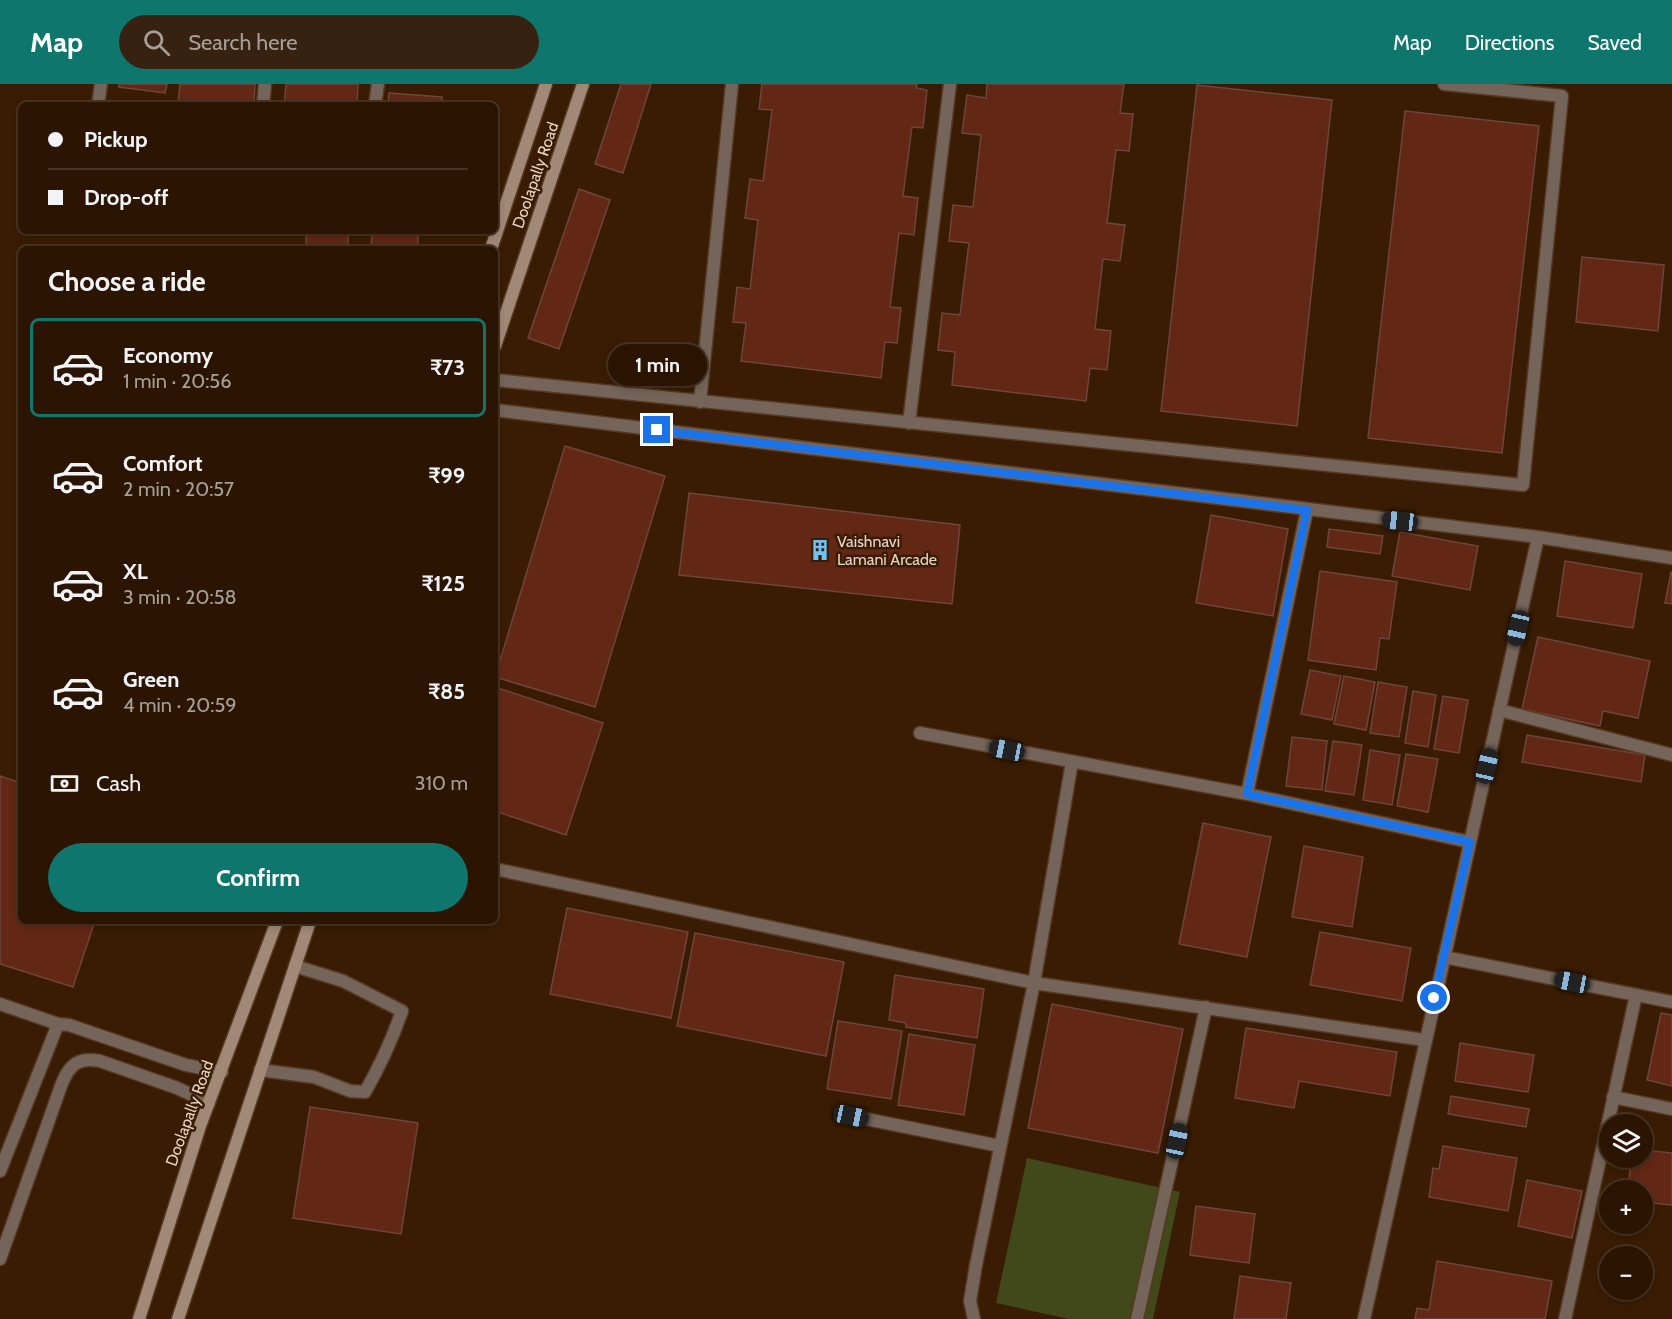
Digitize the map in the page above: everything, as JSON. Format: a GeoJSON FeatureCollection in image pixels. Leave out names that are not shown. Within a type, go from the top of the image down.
{"type":"FeatureCollection","features":[{"type":"Feature","properties":{"kind":"main road","name":"Doolapally Road"},"geometry":{"type":"LineString","coordinates":[[498,228],[546,84]]}},
{"type":"Feature","properties":{"kind":"main road","name":"Doolapally Road"},"geometry":{"type":"LineString","coordinates":[[498,337],[583,84]]}},
{"type":"Feature","properties":{"kind":"main road","name":"Doolapally Road"},"geometry":{"type":"LineString","coordinates":[[139,1319],[209,1103],[276,924]]}},
{"type":"Feature","properties":{"kind":"main road"},"geometry":{"type":"LineString","coordinates":[[178,1319],[309,924]]}},
{"type":"Feature","properties":{"kind":"street"},"geometry":{"type":"LineString","coordinates":[[98,102],[101,84]]}},
{"type":"Feature","properties":{"kind":"street"},"geometry":{"type":"LineString","coordinates":[[263,102],[265,84]]}},
{"type":"Feature","properties":{"kind":"street"},"geometry":{"type":"LineString","coordinates":[[375,102],[378,84]]}},
{"type":"Feature","properties":{"kind":"street"},"geometry":{"type":"LineString","coordinates":[[700,402],[732,84]]}},
{"type":"Feature","properties":{"kind":"street"},"geometry":{"type":"LineString","coordinates":[[909,423],[950,84]]}},
{"type":"Feature","properties":{"kind":"street"},"geometry":{"type":"LineString","coordinates":[[498,380],[1523,485],[1562,96],[1444,84]]}},
{"type":"Feature","properties":{"kind":"street"},"geometry":{"type":"LineString","coordinates":[[498,410],[1538,537],[1672,558]]}},
{"type":"Feature","properties":{"kind":"street"},"geometry":{"type":"LineString","coordinates":[[1247,794],[1307,510]]}},
{"type":"Feature","properties":{"kind":"street"},"geometry":{"type":"LineString","coordinates":[[1364,1319],[1538,537]]}},
{"type":"Feature","properties":{"kind":"street"},"geometry":{"type":"LineString","coordinates":[[1499,710],[1672,755]]}},
{"type":"Feature","properties":{"kind":"street"},"geometry":{"type":"LineString","coordinates":[[920,733],[1247,794],[1470,842]]}},
{"type":"Feature","properties":{"kind":"street"},"geometry":{"type":"LineString","coordinates":[[974,1319],[970,1301],[976,1265],[1034,983],[1072,762]]}},
{"type":"Feature","properties":{"kind":"street"},"geometry":{"type":"LineString","coordinates":[[498,870],[1034,983],[1425,1040]]}},
{"type":"Feature","properties":{"kind":"street"},"geometry":{"type":"LineString","coordinates":[[1444,957],[1672,1002]]}},
{"type":"Feature","properties":{"kind":"street"},"geometry":{"type":"LineString","coordinates":[[260,1070],[314,1077],[350,1091],[365,1092],[382,1064],[398,1024],[402,1011],[343,981],[295,966]]}},
{"type":"Feature","properties":{"kind":"street"},"geometry":{"type":"LineString","coordinates":[[1565,1319],[1636,994]]}},
{"type":"Feature","properties":{"kind":"street"},"geometry":{"type":"LineString","coordinates":[[0,1004],[186,1065],[222,1072]]}},
{"type":"Feature","properties":{"kind":"street"},"geometry":{"type":"LineString","coordinates":[[1137,1319],[1206,1007]]}},
{"type":"Feature","properties":{"kind":"street"},"geometry":{"type":"LineString","coordinates":[[0,1171],[58,1024]]}},
{"type":"Feature","properties":{"kind":"street"},"geometry":{"type":"LineString","coordinates":[[0,1259],[62,1083],[68,1070],[77,1061],[87,1058],[100,1061],[177,1088],[209,1103]]}},
{"type":"Feature","properties":{"kind":"street"},"geometry":{"type":"LineString","coordinates":[[1613,1097],[1672,1109]]}},
{"type":"Feature","properties":{"kind":"street"},"geometry":{"type":"LineString","coordinates":[[851,1116],[1000,1146]]}},
{"type":"Feature","properties":{"kind":"green space"},"geometry":{"type":"Polygon","coordinates":[[[1027,1158],[1180,1192],[1153,1319],[1069,1319],[996,1303],[1027,1158]]]}},
{"type":"Feature","properties":{"kind":"building"},"geometry":{"type":"Polygon","coordinates":[[[119,84],[167,84],[165,93],[119,87],[119,84]]]}},
{"type":"Feature","properties":{"kind":"building"},"geometry":{"type":"Polygon","coordinates":[[[180,84],[255,84],[254,102],[178,102],[180,84]]]}},
{"type":"Feature","properties":{"kind":"building"},"geometry":{"type":"Polygon","coordinates":[[[286,84],[358,84],[357,102],[284,102],[286,84]]]}},
{"type":"Feature","properties":{"kind":"building"},"geometry":{"type":"Polygon","coordinates":[[[621,84],[651,84],[623,173],[595,164],[621,84]]]}},
{"type":"Feature","properties":{"kind":"building"},"geometry":{"type":"Polygon","coordinates":[[[762,84],[917,84],[916,88],[927,90],[923,128],[912,127],[903,196],[918,198],[914,235],[899,233],[890,307],[901,308],[897,343],[885,342],[881,378],[741,361],[746,323],[733,322],[737,287],[750,289],[758,220],[745,218],[750,179],[763,181],[772,110],[759,109],[762,84]]]}},
{"type":"Feature","properties":{"kind":"building"},"geometry":{"type":"Polygon","coordinates":[[[987,84],[1124,84],[1120,113],[1133,114],[1129,151],[1116,150],[1107,223],[1125,225],[1120,261],[1103,259],[1095,329],[1111,331],[1107,370],[1090,368],[1086,401],[952,385],[955,352],[938,350],[942,313],[960,315],[969,243],[949,241],[953,205],[973,207],[981,135],[962,133],[967,95],[986,98],[987,84]]]}},
{"type":"Feature","properties":{"kind":"building"},"geometry":{"type":"Polygon","coordinates":[[[1197,85],[1332,100],[1297,426],[1161,411],[1197,85]]]}},
{"type":"Feature","properties":{"kind":"building"},"geometry":{"type":"Polygon","coordinates":[[[389,93],[442,97],[442,102],[388,102],[389,93]]]}},
{"type":"Feature","properties":{"kind":"building"},"geometry":{"type":"Polygon","coordinates":[[[1405,111],[1539,126],[1502,453],[1368,438],[1405,111]]]}},
{"type":"Feature","properties":{"kind":"building"},"geometry":{"type":"Polygon","coordinates":[[[579,189],[610,200],[559,349],[528,338],[579,189]]]}},
{"type":"Feature","properties":{"kind":"building"},"geometry":{"type":"Polygon","coordinates":[[[306,234],[348,234],[348,246],[306,246],[306,234]]]}},
{"type":"Feature","properties":{"kind":"building"},"geometry":{"type":"Polygon","coordinates":[[[372,234],[418,234],[418,246],[371,246],[372,234]]]}},
{"type":"Feature","properties":{"kind":"building"},"geometry":{"type":"Polygon","coordinates":[[[1582,257],[1664,265],[1658,331],[1576,322],[1582,257]]]}},
{"type":"Feature","properties":{"kind":"building"},"geometry":{"type":"Polygon","coordinates":[[[565,446],[665,476],[595,707],[498,678],[498,667],[565,446]]]}},
{"type":"Feature","properties":{"kind":"building","name":"Vaishnavi Lamani Arcade"},"geometry":{"type":"Polygon","coordinates":[[[689,493],[960,525],[952,604],[679,575],[689,493]]]}},
{"type":"Feature","properties":{"kind":"building"},"geometry":{"type":"Polygon","coordinates":[[[1211,515],[1288,529],[1273,616],[1196,603],[1211,515]]]}},
{"type":"Feature","properties":{"kind":"building"},"geometry":{"type":"Polygon","coordinates":[[[1329,529],[1383,536],[1380,554],[1327,547],[1329,529]]]}},
{"type":"Feature","properties":{"kind":"building"},"geometry":{"type":"Polygon","coordinates":[[[1400,532],[1478,546],[1470,590],[1392,576],[1400,532]]]}},
{"type":"Feature","properties":{"kind":"building"},"geometry":{"type":"Polygon","coordinates":[[[1565,561],[1642,574],[1633,628],[1557,616],[1565,561]]]}},
{"type":"Feature","properties":{"kind":"building"},"geometry":{"type":"Polygon","coordinates":[[[1320,571],[1397,582],[1389,639],[1380,638],[1376,670],[1308,660],[1320,571]]]}},
{"type":"Feature","properties":{"kind":"building"},"geometry":{"type":"Polygon","coordinates":[[[1672,572],[1672,604],[1665,603],[1672,572]]]}},
{"type":"Feature","properties":{"kind":"building"},"geometry":{"type":"Polygon","coordinates":[[[1538,637],[1650,661],[1638,718],[1603,711],[1600,726],[1522,709],[1538,637]]]}},
{"type":"Feature","properties":{"kind":"building"},"geometry":{"type":"Polygon","coordinates":[[[1310,670],[1341,676],[1332,720],[1301,714],[1310,670]]]}},
{"type":"Feature","properties":{"kind":"building"},"geometry":{"type":"Polygon","coordinates":[[[1344,676],[1375,682],[1366,730],[1334,724],[1344,676]]]}},
{"type":"Feature","properties":{"kind":"building"},"geometry":{"type":"Polygon","coordinates":[[[1378,682],[1407,687],[1399,737],[1370,733],[1378,682]]]}},
{"type":"Feature","properties":{"kind":"building"},"geometry":{"type":"Polygon","coordinates":[[[498,688],[603,723],[566,835],[498,812],[498,688]]]}},
{"type":"Feature","properties":{"kind":"building"},"geometry":{"type":"Polygon","coordinates":[[[1413,691],[1436,695],[1428,747],[1405,743],[1413,691]]]}},
{"type":"Feature","properties":{"kind":"building"},"geometry":{"type":"Polygon","coordinates":[[[1443,696],[1468,700],[1459,753],[1434,749],[1443,696]]]}},
{"type":"Feature","properties":{"kind":"building"},"geometry":{"type":"Polygon","coordinates":[[[1527,735],[1645,755],[1641,782],[1522,762],[1527,735]]]}},
{"type":"Feature","properties":{"kind":"building"},"geometry":{"type":"Polygon","coordinates":[[[1292,737],[1327,741],[1322,790],[1286,786],[1292,737]]]}},
{"type":"Feature","properties":{"kind":"building"},"geometry":{"type":"Polygon","coordinates":[[[1333,741],[1362,745],[1354,795],[1325,791],[1333,741]]]}},
{"type":"Feature","properties":{"kind":"building"},"geometry":{"type":"Polygon","coordinates":[[[1370,750],[1400,755],[1392,805],[1363,800],[1370,750]]]}},
{"type":"Feature","properties":{"kind":"building"},"geometry":{"type":"Polygon","coordinates":[[[1406,754],[1438,759],[1428,812],[1397,806],[1406,754]]]}},
{"type":"Feature","properties":{"kind":"building"},"geometry":{"type":"Polygon","coordinates":[[[0,776],[18,782],[18,924],[94,924],[73,987],[0,964],[0,776]]]}},
{"type":"Feature","properties":{"kind":"building"},"geometry":{"type":"Polygon","coordinates":[[[1203,823],[1271,837],[1247,957],[1179,944],[1203,823]]]}},
{"type":"Feature","properties":{"kind":"building"},"geometry":{"type":"Polygon","coordinates":[[[1304,846],[1363,857],[1352,927],[1292,917],[1304,846]]]}},
{"type":"Feature","properties":{"kind":"building"},"geometry":{"type":"Polygon","coordinates":[[[567,908],[688,932],[671,1018],[550,994],[567,908]]]}},
{"type":"Feature","properties":{"kind":"building"},"geometry":{"type":"Polygon","coordinates":[[[1320,932],[1411,948],[1402,1001],[1310,985],[1320,932]]]}},
{"type":"Feature","properties":{"kind":"building"},"geometry":{"type":"Polygon","coordinates":[[[695,933],[844,962],[826,1056],[677,1026],[695,933]]]}},
{"type":"Feature","properties":{"kind":"building"},"geometry":{"type":"Polygon","coordinates":[[[895,975],[984,989],[977,1038],[906,1027],[906,1023],[889,1020],[895,975]]]}},
{"type":"Feature","properties":{"kind":"building"},"geometry":{"type":"Polygon","coordinates":[[[1052,1004],[1183,1029],[1158,1153],[1028,1128],[1052,1004]]]}},
{"type":"Feature","properties":{"kind":"building"},"geometry":{"type":"Polygon","coordinates":[[[1661,1013],[1672,1015],[1672,1086],[1647,1080],[1661,1013]]]}},
{"type":"Feature","properties":{"kind":"building"},"geometry":{"type":"Polygon","coordinates":[[[838,1021],[902,1031],[891,1099],[827,1089],[838,1021]]]}},
{"type":"Feature","properties":{"kind":"building"},"geometry":{"type":"Polygon","coordinates":[[[1246,1028],[1397,1052],[1390,1096],[1299,1081],[1294,1108],[1235,1098],[1246,1028]]]}},
{"type":"Feature","properties":{"kind":"building"},"geometry":{"type":"Polygon","coordinates":[[[909,1034],[975,1045],[964,1115],[898,1105],[909,1034]]]}},
{"type":"Feature","properties":{"kind":"building"},"geometry":{"type":"Polygon","coordinates":[[[1460,1043],[1534,1055],[1528,1092],[1455,1081],[1460,1043]]]}},
{"type":"Feature","properties":{"kind":"building"},"geometry":{"type":"Polygon","coordinates":[[[1451,1096],[1529,1109],[1526,1127],[1448,1114],[1451,1096]]]}},
{"type":"Feature","properties":{"kind":"building"},"geometry":{"type":"Polygon","coordinates":[[[310,1107],[418,1123],[401,1234],[293,1218],[310,1107]]]}},
{"type":"Feature","properties":{"kind":"building"},"geometry":{"type":"Polygon","coordinates":[[[1443,1146],[1517,1158],[1508,1211],[1429,1197],[1433,1168],[1439,1169],[1443,1146]]]}},
{"type":"Feature","properties":{"kind":"building"},"geometry":{"type":"Polygon","coordinates":[[[1653,1151],[1672,1153],[1672,1205],[1653,1203],[1653,1180],[1629,1180],[1630,1168],[1653,1168],[1653,1151]]]}},
{"type":"Feature","properties":{"kind":"building"},"geometry":{"type":"Polygon","coordinates":[[[1527,1180],[1582,1191],[1572,1238],[1518,1226],[1527,1180]]]}},
{"type":"Feature","properties":{"kind":"building"},"geometry":{"type":"Polygon","coordinates":[[[1196,1206],[1255,1214],[1249,1263],[1190,1255],[1196,1206]]]}},
{"type":"Feature","properties":{"kind":"building"},"geometry":{"type":"Polygon","coordinates":[[[1437,1261],[1552,1281],[1545,1319],[1415,1319],[1417,1308],[1429,1310],[1437,1261]]]}},
{"type":"Feature","properties":{"kind":"building"},"geometry":{"type":"Polygon","coordinates":[[[1240,1276],[1291,1283],[1286,1319],[1234,1319],[1240,1276]]]}},
{"type":"Feature","properties":{"kind":"place","name":"Vaishnavi Lamani Arcade"},"geometry":{"type":"Point","coordinates":[820,550]}},
{"type":"Feature","properties":{"kind":"route"},"geometry":{"type":"LineString","coordinates":[[657,430],[1307,510],[1247,794],[1470,842],[1434,998]]}}]}
